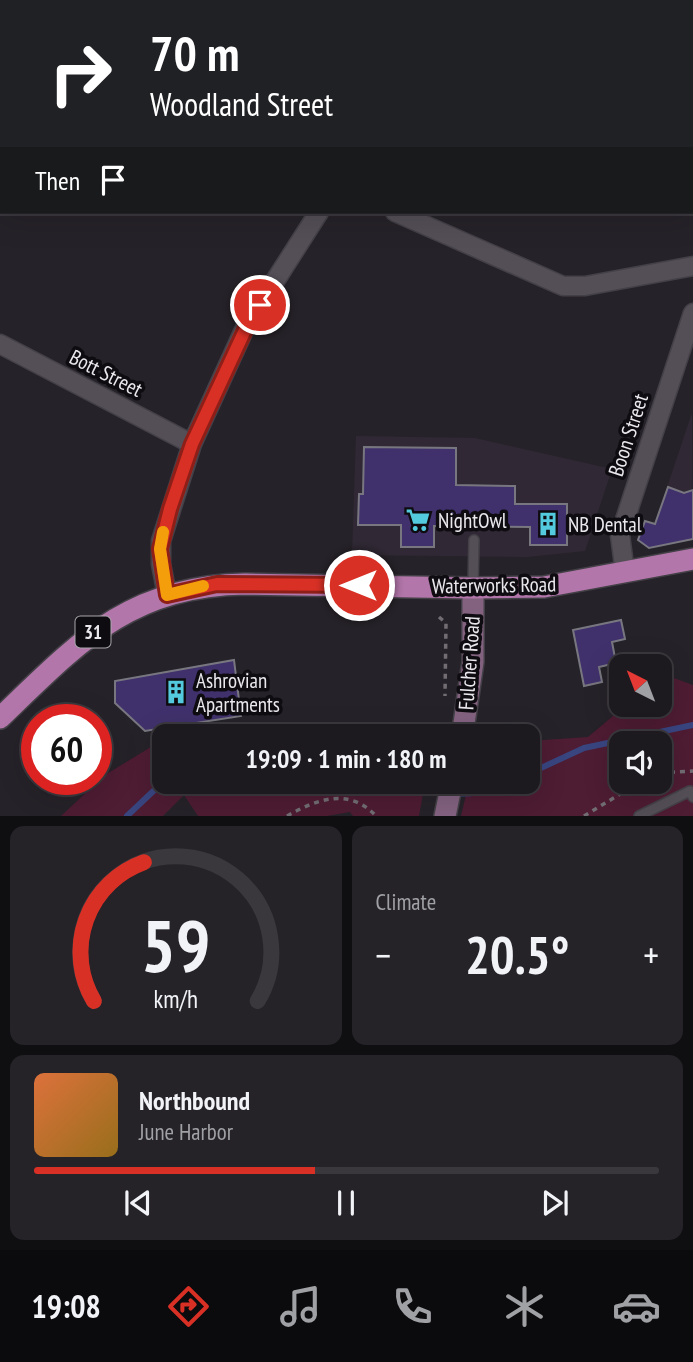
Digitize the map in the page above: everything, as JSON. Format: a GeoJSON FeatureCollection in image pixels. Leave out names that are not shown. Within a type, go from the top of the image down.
{"type":"FeatureCollection","features":[{"type":"Feature","properties":{"kind":"main road","name":"Waterworks Road"},"geometry":{"type":"LineString","coordinates":[[0,718],[72,649],[98,629],[138,606],[167,595],[229,584],[544,587],[693,559]]}},
{"type":"Feature","properties":{"kind":"street"},"geometry":{"type":"LineString","coordinates":[[167,595],[161,564],[161,541],[192,444],[246,328],[318,214]]}},
{"type":"Feature","properties":{"kind":"street"},"geometry":{"type":"LineString","coordinates":[[400,214],[563,286],[585,286],[693,266]]}},
{"type":"Feature","properties":{"kind":"street","name":"Boon Street"},"geometry":{"type":"LineString","coordinates":[[625,573],[620,535],[693,313]]}},
{"type":"Feature","properties":{"kind":"street","name":"Bott Street"},"geometry":{"type":"LineString","coordinates":[[0,344],[192,444]]}},
{"type":"Feature","properties":{"kind":"street","name":"Fulcher Road"},"geometry":{"type":"LineString","coordinates":[[464,724],[472,662],[473,588]]}},
{"type":"Feature","properties":{"kind":"street"},"geometry":{"type":"LineString","coordinates":[[445,816],[450,794]]}},
{"type":"Feature","properties":{"kind":"lane"},"geometry":{"type":"LineString","coordinates":[[473,588],[474,540]]}},
{"type":"Feature","properties":{"kind":"lane"},"geometry":{"type":"LineString","coordinates":[[643,815],[690,791],[693,797]]}},
{"type":"Feature","properties":{"kind":"path"},"geometry":{"type":"LineString","coordinates":[[439,617],[446,622],[445,696]]}},
{"type":"Feature","properties":{"kind":"path"},"geometry":{"type":"LineString","coordinates":[[672,773],[693,771]]}},
{"type":"Feature","properties":{"kind":"path"},"geometry":{"type":"LineString","coordinates":[[584,816],[620,794]]}},
{"type":"Feature","properties":{"kind":"path"},"geometry":{"type":"LineString","coordinates":[[287,816],[309,804],[338,798],[355,800],[367,806],[376,816]]}},
{"type":"Feature","properties":{"kind":"shaded area"},"geometry":{"type":"Polygon","coordinates":[[[692,413],[693,530],[651,535],[692,413]]]}},
{"type":"Feature","properties":{"kind":"shaded area"},"geometry":{"type":"Polygon","coordinates":[[[356,436],[475,438],[612,469],[585,551],[527,557],[352,555],[356,436]]]}},
{"type":"Feature","properties":{"kind":"shaded area"},"geometry":{"type":"Polygon","coordinates":[[[672,677],[693,685],[693,816],[461,816],[466,794],[540,794],[540,740],[588,737],[611,718],[672,718],[672,677]]]}},
{"type":"Feature","properties":{"kind":"shaded area"},"geometry":{"type":"Polygon","coordinates":[[[152,746],[152,794],[423,794],[419,816],[353,816],[350,812],[327,816],[198,816],[184,795],[163,816],[61,816],[84,795],[112,795],[112,771],[152,746]]]}},
{"type":"Feature","properties":{"kind":"building"},"geometry":{"type":"Polygon","coordinates":[[[364,447],[456,448],[456,485],[515,486],[515,504],[567,504],[567,545],[530,545],[530,527],[434,526],[434,547],[401,547],[401,525],[358,525],[359,494],[363,494],[364,447]]]}},
{"type":"Feature","properties":{"kind":"building"},"geometry":{"type":"Polygon","coordinates":[[[668,487],[684,493],[693,490],[693,539],[649,548],[638,540],[645,521],[655,524],[668,487]]]}},
{"type":"Feature","properties":{"kind":"building"},"geometry":{"type":"Polygon","coordinates":[[[621,620],[625,639],[612,642],[614,654],[609,654],[609,665],[599,667],[602,682],[584,686],[573,630],[621,620]]]}},
{"type":"Feature","properties":{"kind":"building","name":"Ashrovian Apartments"},"geometry":{"type":"Polygon","coordinates":[[[234,660],[241,716],[190,724],[152,724],[152,730],[145,731],[115,703],[115,681],[234,660]]]}},
{"type":"Feature","properties":{"kind":"waterway"},"geometry":{"type":"LineString","coordinates":[[540,768],[584,748],[693,725]]}},
{"type":"Feature","properties":{"kind":"waterway"},"geometry":{"type":"LineString","coordinates":[[127,816],[152,792]]}},
{"type":"Feature","properties":{"kind":"slow traffic"},"geometry":{"type":"LineString","coordinates":[[163,532],[160,549],[167,595],[203,586]]}},
{"type":"Feature","properties":{"kind":"place","name":"NightOwl"},"geometry":{"type":"Point","coordinates":[418,520]}},
{"type":"Feature","properties":{"kind":"place","name":"NB Dental"},"geometry":{"type":"Point","coordinates":[548,524]}},
{"type":"Feature","properties":{"kind":"place","name":"Ashrovian Apartments"},"geometry":{"type":"Point","coordinates":[176,692]}},
{"type":"Feature","properties":{"kind":"route"},"geometry":{"type":"LineString","coordinates":[[260,305],[246,328],[192,444],[170,509],[160,549],[167,595],[217,584],[359,585]]}}]}
